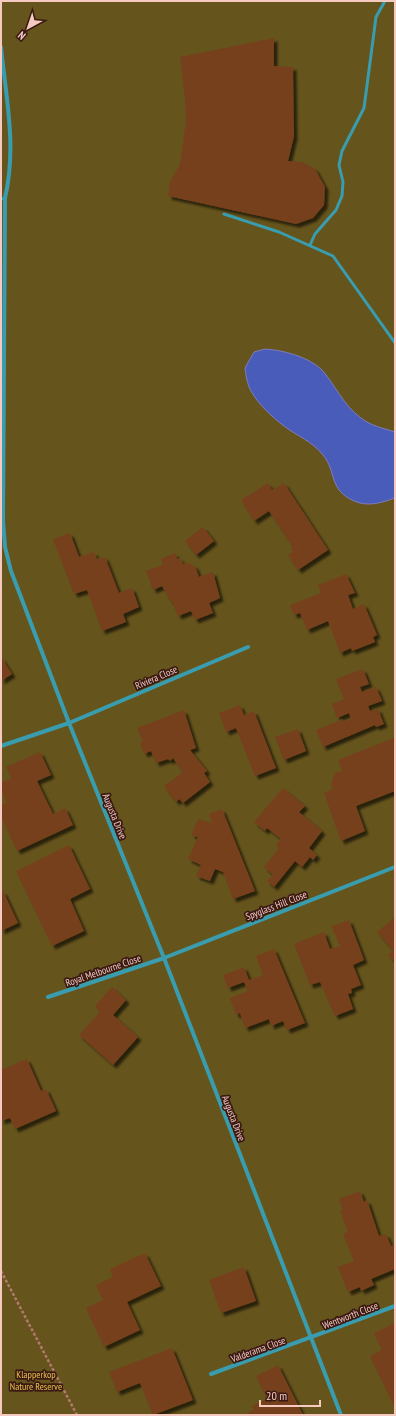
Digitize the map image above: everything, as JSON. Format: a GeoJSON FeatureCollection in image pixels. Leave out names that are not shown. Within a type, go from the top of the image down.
{"type":"FeatureCollection","features":[{"type":"Feature","properties":{"kind":"street","name":"Augusta Drive"},"geometry":{"type":"LineString","coordinates":[[1,47],[12,155],[10,176],[2,198],[5,547],[11,571],[69,722],[164,958],[310,1339],[341,1415]]}},
{"type":"Feature","properties":{"kind":"street","name":"Riviera Close"},"geometry":{"type":"LineString","coordinates":[[1,746],[69,722],[248,647]]}},
{"type":"Feature","properties":{"kind":"street","name":"Spyglass Hill Close"},"geometry":{"type":"LineString","coordinates":[[164,958],[395,867]]}},
{"type":"Feature","properties":{"kind":"street","name":"Royal Melbourne Close"},"geometry":{"type":"LineString","coordinates":[[48,997],[164,958]]}},
{"type":"Feature","properties":{"kind":"street","name":"Wentworth Close"},"geometry":{"type":"LineString","coordinates":[[310,1339],[395,1306]]}},
{"type":"Feature","properties":{"kind":"street","name":"Valderama Close"},"geometry":{"type":"LineString","coordinates":[[211,1374],[310,1339]]}},
{"type":"Feature","properties":{"kind":"lane"},"geometry":{"type":"LineString","coordinates":[[310,245],[315,234],[336,210],[342,196],[343,182],[339,165],[342,151],[364,108],[376,17],[386,1]]}},
{"type":"Feature","properties":{"kind":"lane"},"geometry":{"type":"LineString","coordinates":[[224,214],[279,232],[333,256],[395,343]]}},
{"type":"Feature","properties":{"kind":"path"},"geometry":{"type":"LineString","coordinates":[[1,1271],[77,1415]]}},
{"type":"Feature","properties":{"kind":"green space","name":"Klapperkop Nature Reserve"},"geometry":{"type":"Polygon","coordinates":[[[1,1],[395,1],[395,1415],[1,1415],[1,1]]]}},
{"type":"Feature","properties":{"kind":"water"},"geometry":{"type":"Polygon","coordinates":[[[265,349],[295,355],[317,365],[355,413],[369,423],[395,432],[395,498],[380,503],[364,504],[354,501],[346,496],[336,486],[327,461],[319,450],[289,430],[261,405],[250,388],[245,368],[254,352],[265,349]]]}},
{"type":"Feature","properties":{"kind":"building"},"geometry":{"type":"Polygon","coordinates":[[[274,38],[274,66],[293,67],[294,136],[288,161],[302,162],[315,169],[325,187],[324,205],[313,218],[296,224],[168,196],[170,182],[180,164],[186,121],[180,57],[274,38]]]}},
{"type":"Feature","properties":{"kind":"building"},"geometry":{"type":"Polygon","coordinates":[[[268,483],[272,490],[284,483],[328,550],[298,570],[288,555],[293,552],[291,549],[293,547],[269,511],[254,521],[241,500],[268,483]]]}},
{"type":"Feature","properties":{"kind":"building"},"geometry":{"type":"Polygon","coordinates":[[[203,527],[214,541],[196,555],[185,541],[203,527]]]}},
{"type":"Feature","properties":{"kind":"building"},"geometry":{"type":"Polygon","coordinates":[[[70,533],[79,557],[94,552],[97,559],[105,557],[119,593],[132,588],[139,607],[123,614],[126,622],[102,631],[87,590],[74,594],[53,539],[70,533]]]}},
{"type":"Feature","properties":{"kind":"building"},"geometry":{"type":"Polygon","coordinates":[[[175,553],[177,559],[180,558],[183,564],[187,563],[195,566],[199,577],[213,572],[220,598],[209,603],[213,613],[195,620],[191,611],[178,616],[172,601],[171,602],[162,586],[153,590],[146,571],[163,565],[161,559],[175,553]]]}},
{"type":"Feature","properties":{"kind":"building"},"geometry":{"type":"Polygon","coordinates":[[[346,574],[355,593],[348,595],[353,609],[364,604],[377,635],[373,637],[375,642],[352,651],[351,648],[340,653],[328,621],[307,630],[300,613],[294,615],[290,605],[321,593],[318,585],[346,574]]]}},
{"type":"Feature","properties":{"kind":"building"},"geometry":{"type":"Polygon","coordinates":[[[1,657],[12,674],[1,681],[1,657]]]}},
{"type":"Feature","properties":{"kind":"building"},"geometry":{"type":"Polygon","coordinates":[[[363,669],[369,684],[360,687],[362,692],[376,687],[382,701],[368,706],[370,711],[378,709],[384,724],[376,727],[375,725],[323,747],[316,730],[343,719],[343,722],[351,719],[349,713],[337,718],[332,704],[344,699],[336,679],[363,669]]]}},
{"type":"Feature","properties":{"kind":"building"},"geometry":{"type":"Polygon","coordinates":[[[240,705],[244,715],[254,711],[276,768],[255,776],[236,728],[226,732],[219,713],[240,705]]]}},
{"type":"Feature","properties":{"kind":"building"},"geometry":{"type":"Polygon","coordinates":[[[184,710],[196,748],[190,750],[207,771],[204,773],[210,782],[183,803],[179,799],[176,802],[164,786],[183,772],[173,758],[170,761],[168,759],[156,763],[151,751],[144,754],[140,742],[143,741],[137,728],[184,710]]]}},
{"type":"Feature","properties":{"kind":"building"},"geometry":{"type":"Polygon","coordinates":[[[298,729],[306,751],[284,760],[275,737],[298,729]]]}},
{"type":"Feature","properties":{"kind":"building"},"geometry":{"type":"Polygon","coordinates":[[[394,738],[395,791],[356,806],[365,831],[341,841],[324,793],[333,789],[331,784],[335,773],[342,771],[338,760],[394,738]]]}},
{"type":"Feature","properties":{"kind":"building"},"geometry":{"type":"Polygon","coordinates":[[[40,752],[51,775],[37,781],[53,814],[65,808],[73,825],[17,851],[1,816],[1,805],[7,802],[1,789],[1,783],[12,778],[6,767],[40,752]]]}},
{"type":"Feature","properties":{"kind":"building"},"geometry":{"type":"Polygon","coordinates":[[[283,788],[305,806],[299,812],[322,831],[309,848],[317,855],[313,860],[310,857],[302,867],[295,861],[274,887],[267,881],[273,875],[264,867],[279,848],[276,845],[281,839],[267,828],[265,831],[254,822],[283,788]]]}},
{"type":"Feature","properties":{"kind":"building"},"geometry":{"type":"Polygon","coordinates":[[[222,809],[255,891],[233,899],[223,872],[215,869],[210,881],[196,876],[201,865],[188,859],[198,837],[191,835],[198,819],[212,823],[209,814],[222,809]]]}},
{"type":"Feature","properties":{"kind":"building"},"geometry":{"type":"Polygon","coordinates":[[[69,845],[90,889],[70,899],[84,931],[52,946],[16,871],[69,845]]]}},
{"type":"Feature","properties":{"kind":"building"},"geometry":{"type":"Polygon","coordinates":[[[3,891],[18,923],[1,931],[1,892],[3,891]]]}},
{"type":"Feature","properties":{"kind":"building"},"geometry":{"type":"Polygon","coordinates":[[[395,917],[395,962],[388,955],[393,950],[377,932],[395,917]]]}},
{"type":"Feature","properties":{"kind":"building"},"geometry":{"type":"Polygon","coordinates":[[[349,920],[364,960],[353,965],[361,985],[351,989],[352,993],[348,994],[353,1009],[335,1016],[320,982],[310,985],[294,944],[324,932],[330,949],[340,946],[332,926],[349,920]]]}},
{"type":"Feature","properties":{"kind":"building"},"geometry":{"type":"Polygon","coordinates":[[[274,949],[305,1023],[287,1030],[283,1021],[271,1026],[269,1019],[245,1028],[240,1013],[236,1015],[230,998],[248,991],[244,982],[228,988],[223,975],[244,967],[249,980],[263,975],[256,956],[274,949]]]}},
{"type":"Feature","properties":{"kind":"building"},"geometry":{"type":"Polygon","coordinates":[[[112,987],[126,1000],[113,1015],[138,1037],[113,1065],[79,1035],[100,1012],[95,1006],[112,987]]]}},
{"type":"Feature","properties":{"kind":"building"},"geometry":{"type":"Polygon","coordinates":[[[27,1059],[41,1091],[46,1089],[56,1111],[15,1129],[10,1118],[1,1121],[1,1070],[27,1059]]]}},
{"type":"Feature","properties":{"kind":"building"},"geometry":{"type":"Polygon","coordinates":[[[360,1191],[364,1202],[367,1200],[379,1236],[386,1234],[391,1246],[393,1245],[395,1251],[395,1269],[371,1279],[374,1285],[361,1291],[360,1287],[348,1292],[338,1267],[354,1261],[343,1234],[348,1232],[340,1211],[343,1210],[339,1199],[360,1191]]]}},
{"type":"Feature","properties":{"kind":"building"},"geometry":{"type":"Polygon","coordinates":[[[145,1253],[161,1286],[127,1302],[140,1330],[104,1347],[86,1308],[103,1300],[96,1285],[113,1277],[110,1269],[145,1253]]]}},
{"type":"Feature","properties":{"kind":"building"},"geometry":{"type":"Polygon","coordinates":[[[244,1267],[256,1301],[221,1313],[209,1280],[244,1267]]]}},
{"type":"Feature","properties":{"kind":"building"},"geometry":{"type":"Polygon","coordinates":[[[395,1323],[395,1408],[370,1356],[382,1350],[374,1333],[395,1323]]]}},
{"type":"Feature","properties":{"kind":"building"},"geometry":{"type":"Polygon","coordinates":[[[172,1348],[193,1400],[153,1415],[140,1383],[117,1392],[109,1372],[172,1348]]]}},
{"type":"Feature","properties":{"kind":"building"},"geometry":{"type":"Polygon","coordinates":[[[278,1365],[303,1415],[244,1415],[254,1410],[252,1406],[267,1399],[256,1376],[278,1365]]]}}]}
